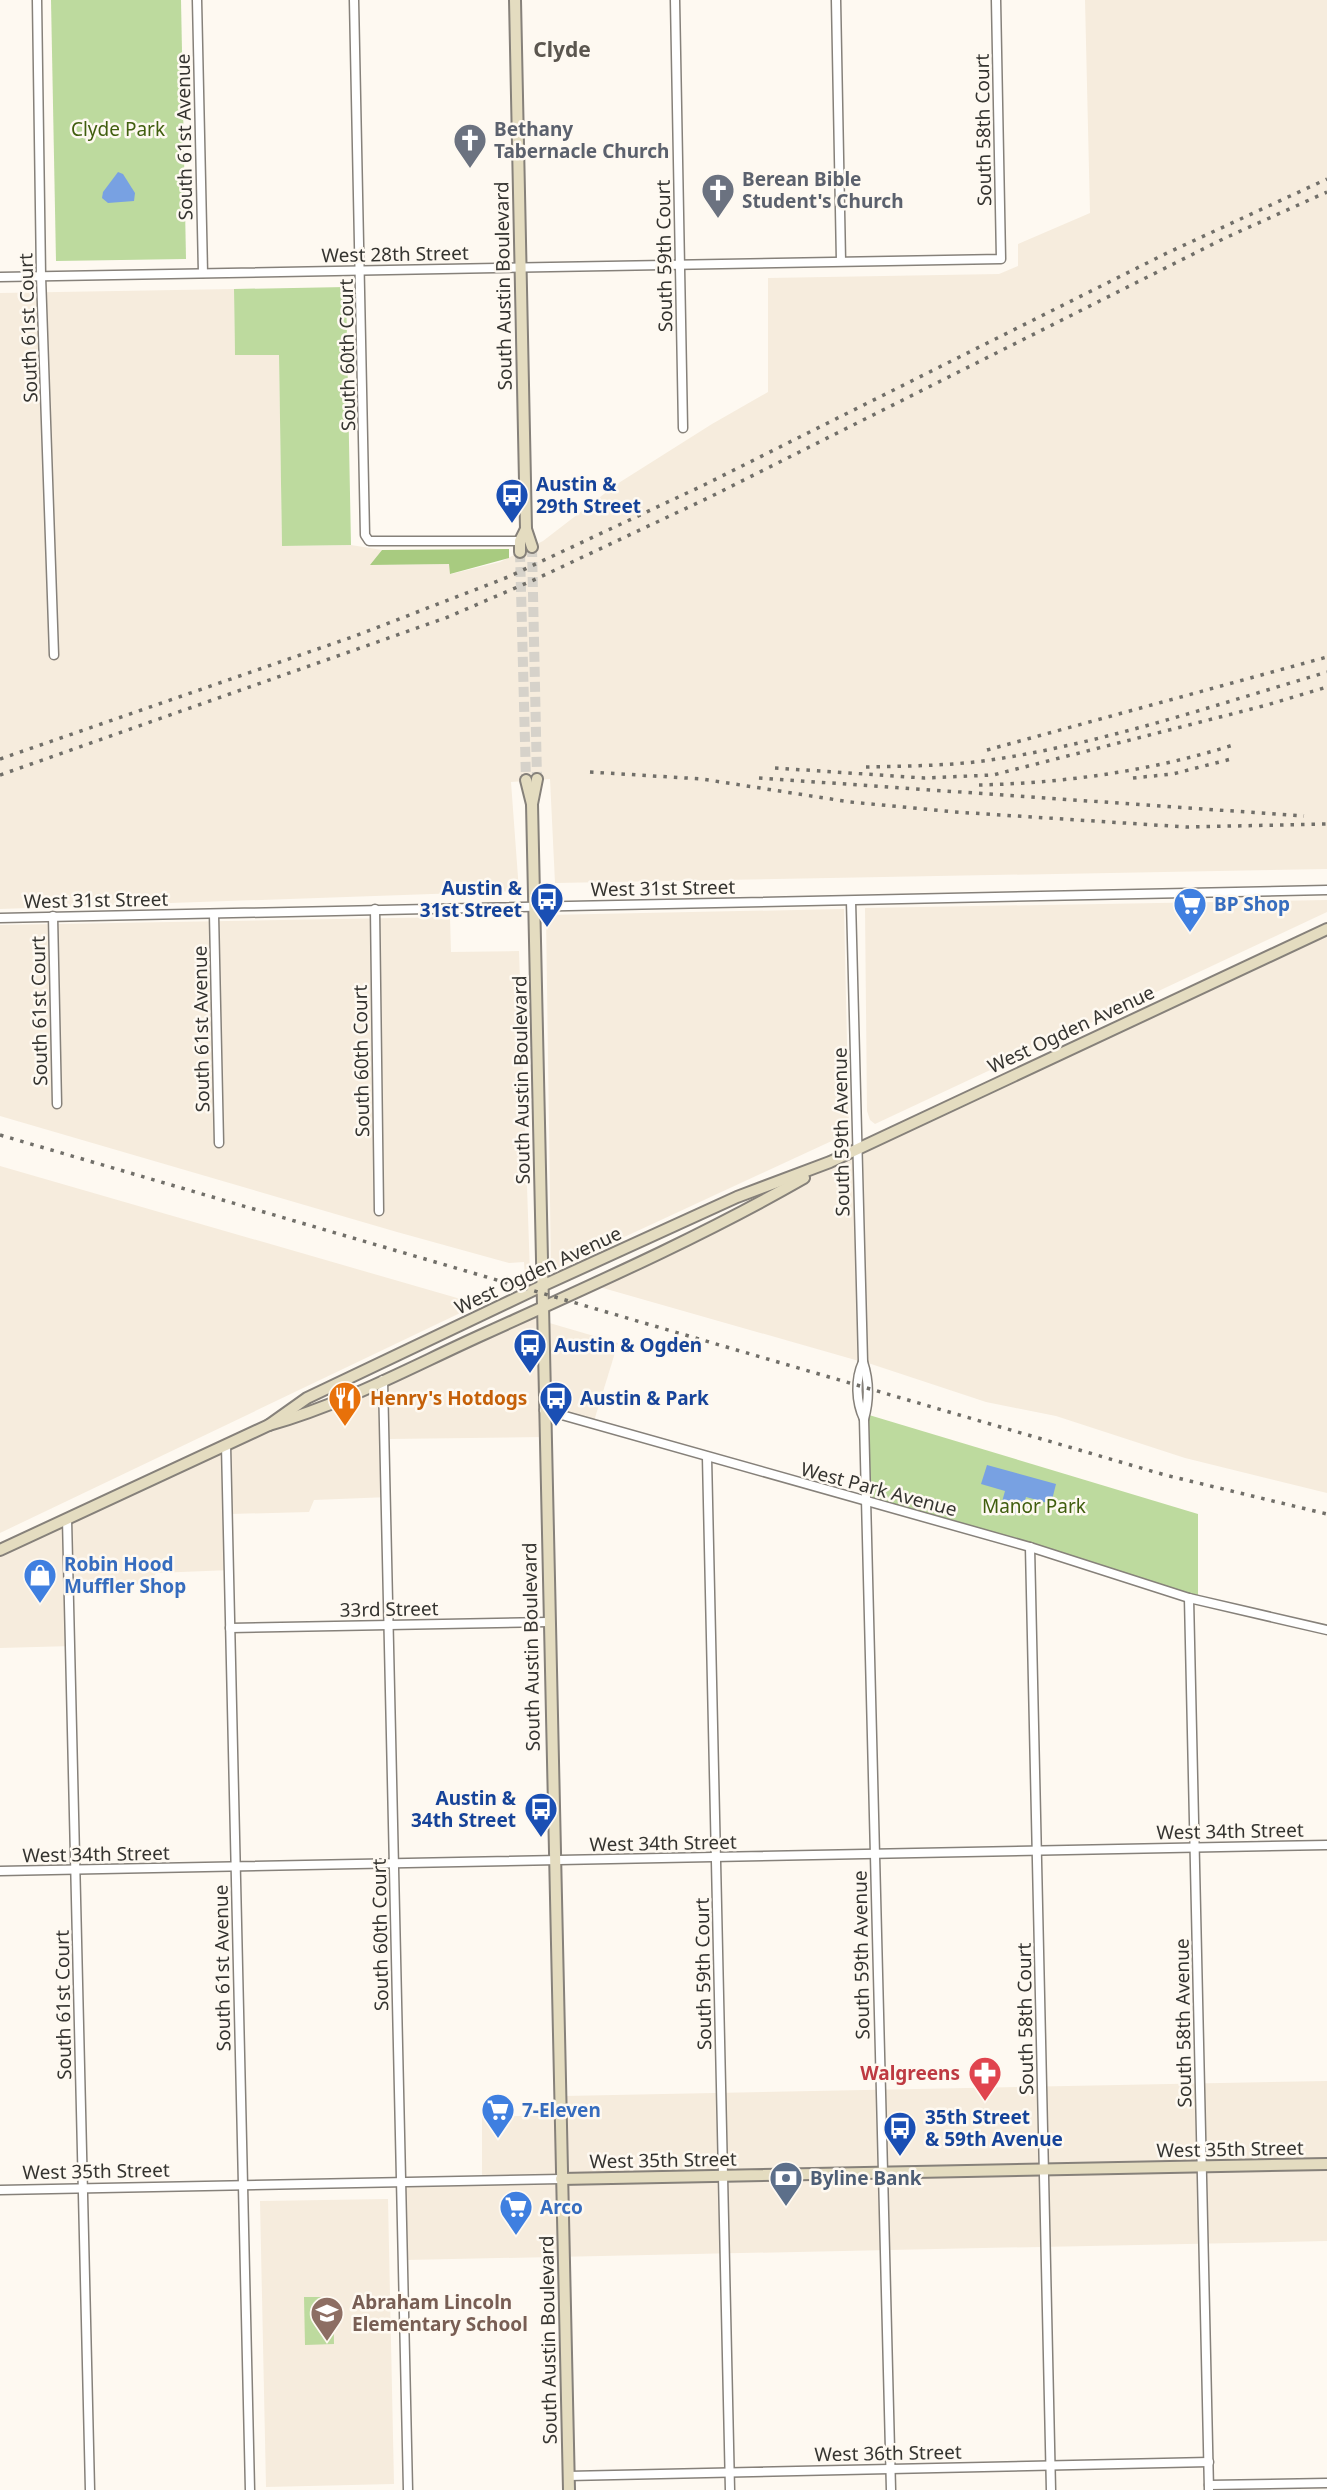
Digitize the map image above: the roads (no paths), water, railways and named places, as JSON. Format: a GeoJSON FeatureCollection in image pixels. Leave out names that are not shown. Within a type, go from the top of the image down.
{"type":"FeatureCollection","features":[{"type":"Feature","properties":{"kind":"street","name":"South 61st Court"},"geometry":{"type":"LineString","coordinates":[[37,0],[41,276],[54,655]]}},
{"type":"Feature","properties":{"kind":"street","name":"South 61st Avenue"},"geometry":{"type":"LineString","coordinates":[[197,0],[203,273]]}},
{"type":"Feature","properties":{"kind":"street","name":"South 60th Court"},"geometry":{"type":"LineString","coordinates":[[354,0],[362,270],[365,530],[369,541],[524,547]]}},
{"type":"Feature","properties":{"kind":"street","name":"South Austin Boulevard"},"geometry":{"type":"LineString","coordinates":[[515,0],[526,529],[524,547]]}},
{"type":"Feature","properties":{"kind":"street","name":"South 59th Court"},"geometry":{"type":"LineString","coordinates":[[675,0],[683,428]]}},
{"type":"Feature","properties":{"kind":"street"},"geometry":{"type":"LineString","coordinates":[[836,0],[841,261]]}},
{"type":"Feature","properties":{"kind":"street","name":"South 58th Court"},"geometry":{"type":"LineString","coordinates":[[996,0],[1001,259]]}},
{"type":"Feature","properties":{"kind":"street","name":"West 28th Street"},"geometry":{"type":"LineString","coordinates":[[0,277],[1001,259]]}},
{"type":"Feature","properties":{"kind":"street","name":"South Austin Boulevard"},"geometry":{"type":"LineString","coordinates":[[531,779],[569,2490]]}},
{"type":"Feature","properties":{"kind":"street","name":"West 31st Street"},"geometry":{"type":"LineString","coordinates":[[0,918],[1327,890]]}},
{"type":"Feature","properties":{"kind":"street","name":"South 59th Avenue"},"geometry":{"type":"LineString","coordinates":[[851,901],[863,1362],[858,1373],[859,1407],[864,1419],[891,2490]]}},
{"type":"Feature","properties":{"kind":"street","name":"South 60th Court"},"geometry":{"type":"LineString","coordinates":[[374,909],[379,1211]]}},
{"type":"Feature","properties":{"kind":"street","name":"South 61st Avenue"},"geometry":{"type":"LineString","coordinates":[[214,914],[219,1143]]}},
{"type":"Feature","properties":{"kind":"street","name":"South 61st Court"},"geometry":{"type":"LineString","coordinates":[[53,916],[57,1104]]}},
{"type":"Feature","properties":{"kind":"street","name":"West Ogden Avenue"},"geometry":{"type":"LineString","coordinates":[[269,1425],[307,1398],[542,1286],[737,1197],[830,1162],[1327,929]]}},
{"type":"Feature","properties":{"kind":"street","name":"West Ogden Avenue"},"geometry":{"type":"LineString","coordinates":[[0,1550],[269,1425],[310,1413],[543,1307],[749,1210],[830,1162]]}},
{"type":"Feature","properties":{"kind":"street","name":"South 60th Court"},"geometry":{"type":"LineString","coordinates":[[383,1380],[408,2490]]}},
{"type":"Feature","properties":{"kind":"street","name":"West Park Avenue"},"geometry":{"type":"LineString","coordinates":[[544,1410],[1030,1547],[1189,1598],[1327,1630]]}},
{"type":"Feature","properties":{"kind":"street","name":"South 61st Avenue"},"geometry":{"type":"LineString","coordinates":[[226,1445],[250,2490]]}},
{"type":"Feature","properties":{"kind":"street","name":"South 59th Court"},"geometry":{"type":"LineString","coordinates":[[708,1457],[730,2490]]}},
{"type":"Feature","properties":{"kind":"street","name":"South 61st Court"},"geometry":{"type":"LineString","coordinates":[[67,1519],[90,2490]]}},
{"type":"Feature","properties":{"kind":"street","name":"South 58th Court"},"geometry":{"type":"LineString","coordinates":[[1030,1547],[1051,2490]]}},
{"type":"Feature","properties":{"kind":"street","name":"South 58th Avenue"},"geometry":{"type":"LineString","coordinates":[[1189,1598],[1209,2488]]}},
{"type":"Feature","properties":{"kind":"street","name":"33rd Street"},"geometry":{"type":"LineString","coordinates":[[230,1628],[548,1622]]}},
{"type":"Feature","properties":{"kind":"street","name":"West 34th Street"},"geometry":{"type":"LineString","coordinates":[[0,1871],[1327,1845]]}},
{"type":"Feature","properties":{"kind":"street","name":"West 35th Street"},"geometry":{"type":"LineString","coordinates":[[0,2190],[1327,2164]]}},
{"type":"Feature","properties":{"kind":"street","name":"West 36th Street"},"geometry":{"type":"LineString","coordinates":[[568,2476],[1209,2462]]}},
{"type":"Feature","properties":{"kind":"street"},"geometry":{"type":"LineString","coordinates":[[1209,2488],[1327,2483]]}},
{"type":"Feature","properties":{"kind":"water"},"geometry":{"type":"Polygon","coordinates":[[[118,172],[123,174],[135,193],[134,201],[108,203],[102,198],[103,192],[118,172]]]}},
{"type":"Feature","properties":{"kind":"water"},"geometry":{"type":"Polygon","coordinates":[[[987,1465],[1056,1484],[1051,1504],[1026,1497],[1021,1515],[1000,1509],[1005,1491],[981,1484],[987,1465]]]}},
{"type":"Feature","properties":{"kind":"tunnel"},"geometry":{"type":"LineString","coordinates":[[532,547],[537,779]]}},
{"type":"Feature","properties":{"kind":"tunnel"},"geometry":{"type":"LineString","coordinates":[[520,552],[526,780]]}},
{"type":"Feature","properties":{"kind":"railway"},"geometry":{"type":"LineString","coordinates":[[0,759],[355,636],[508,577],[704,485],[1167,253],[1327,179]]}},
{"type":"Feature","properties":{"kind":"railway"},"geometry":{"type":"LineString","coordinates":[[0,775],[448,617],[536,579],[710,497],[1225,238],[1327,192]]}},
{"type":"Feature","properties":{"kind":"railway"},"geometry":{"type":"LineString","coordinates":[[987,750],[1327,657]]}},
{"type":"Feature","properties":{"kind":"railway"},"geometry":{"type":"LineString","coordinates":[[866,767],[968,763],[1070,745],[1157,723],[1327,672]]}},
{"type":"Feature","properties":{"kind":"railway"},"geometry":{"type":"LineString","coordinates":[[775,768],[924,778],[993,775],[1267,705],[1327,687]]}},
{"type":"Feature","properties":{"kind":"railway"},"geometry":{"type":"LineString","coordinates":[[979,785],[1043,782],[1108,774],[1171,762],[1233,745]]}},
{"type":"Feature","properties":{"kind":"railway"},"geometry":{"type":"LineString","coordinates":[[1133,778],[1173,774],[1235,758]]}},
{"type":"Feature","properties":{"kind":"railway"},"geometry":{"type":"LineString","coordinates":[[590,772],[702,779],[850,802],[955,812],[1186,827],[1327,824]]}},
{"type":"Feature","properties":{"kind":"railway"},"geometry":{"type":"LineString","coordinates":[[759,778],[1304,816]]}},
{"type":"Feature","properties":{"kind":"railway"},"geometry":{"type":"LineString","coordinates":[[0,1135],[1165,1475],[1327,1514]]}},
{"type":"Feature","properties":{"kind":"place","name":"Bethany Tabernacle Church"},"geometry":{"type":"Point","coordinates":[470,170]}},
{"type":"Feature","properties":{"kind":"place","name":"Berean Bible Student's Church"},"geometry":{"type":"Point","coordinates":[718,220]}},
{"type":"Feature","properties":{"kind":"place","name":"Austin & 29th Street"},"geometry":{"type":"Point","coordinates":[512,525]}},
{"type":"Feature","properties":{"kind":"place","name":"Austin & 31st Street"},"geometry":{"type":"Point","coordinates":[547,929]}},
{"type":"Feature","properties":{"kind":"place","name":"BP Shop"},"geometry":{"type":"Point","coordinates":[1190,934]}},
{"type":"Feature","properties":{"kind":"place","name":"Austin & Ogden"},"geometry":{"type":"Point","coordinates":[530,1375]}},
{"type":"Feature","properties":{"kind":"place","name":"Henry's Hotdogs"},"geometry":{"type":"Point","coordinates":[345,1428]}},
{"type":"Feature","properties":{"kind":"place","name":"Austin & Park"},"geometry":{"type":"Point","coordinates":[556,1428]}},
{"type":"Feature","properties":{"kind":"place","name":"Robin Hood Muffler Shop"},"geometry":{"type":"Point","coordinates":[40,1605]}},
{"type":"Feature","properties":{"kind":"place","name":"Austin & 34th Street"},"geometry":{"type":"Point","coordinates":[541,1839]}},
{"type":"Feature","properties":{"kind":"place","name":"Walgreens"},"geometry":{"type":"Point","coordinates":[985,2103]}},
{"type":"Feature","properties":{"kind":"place","name":"7-Eleven"},"geometry":{"type":"Point","coordinates":[498,2140]}},
{"type":"Feature","properties":{"kind":"place","name":"35th Street & 59th Avenue"},"geometry":{"type":"Point","coordinates":[900,2158]}},
{"type":"Feature","properties":{"kind":"place","name":"Byline Bank"},"geometry":{"type":"Point","coordinates":[786,2208]}},
{"type":"Feature","properties":{"kind":"place","name":"Arco"},"geometry":{"type":"Point","coordinates":[516,2237]}},
{"type":"Feature","properties":{"kind":"place","name":"Abraham Lincoln Elementary School"},"geometry":{"type":"Point","coordinates":[327,2343]}},
{"type":"Feature","properties":{"kind":"district","name":"Clyde"},"geometry":{"type":"Point","coordinates":[562,49]}},
{"type":"Feature","properties":{"kind":"park label","name":"Clyde Park"},"geometry":{"type":"Point","coordinates":[118,129]}},
{"type":"Feature","properties":{"kind":"park label","name":"Manor Park"},"geometry":{"type":"Point","coordinates":[1034,1506]}}]}
